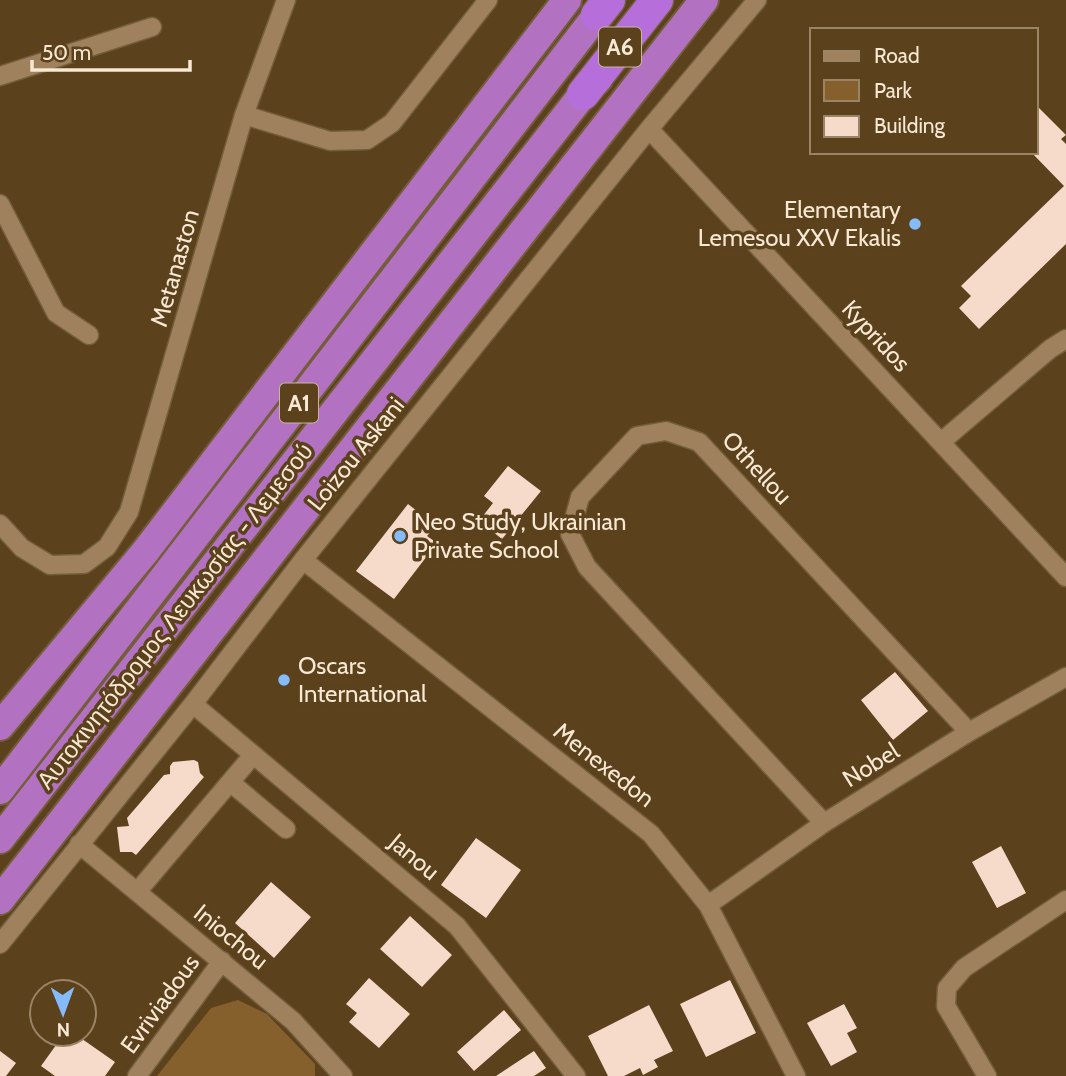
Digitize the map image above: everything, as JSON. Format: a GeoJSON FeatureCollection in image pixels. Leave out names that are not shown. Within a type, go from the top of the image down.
{"type":"FeatureCollection","features":[{"type":"Feature","properties":{"kind":"highway"},"geometry":{"type":"LineString","coordinates":[[0,726],[145,552],[568,0]]}},
{"type":"Feature","properties":{"kind":"highway","name":"A6"},"geometry":{"type":"LineString","coordinates":[[583,94],[657,0]]}},
{"type":"Feature","properties":{"kind":"highway","name":"Αυτοκινητόδρομος Λευκωσίας - Λεμεσού"},"geometry":{"type":"LineString","coordinates":[[0,839],[583,94],[672,0]]}},
{"type":"Feature","properties":{"kind":"highway"},"geometry":{"type":"LineString","coordinates":[[0,900],[704,0]]}},
{"type":"Feature","properties":{"kind":"highway","name":"Αυτοκινητόδρομος Λευκωσίας - Λεμεσού"},"geometry":{"type":"LineString","coordinates":[[0,790],[604,5]]}},
{"type":"Feature","properties":{"kind":"street","name":"Metanaston"},"geometry":{"type":"LineString","coordinates":[[0,524],[22,548],[50,565],[84,564],[107,547],[129,512],[244,115],[286,0]]}},
{"type":"Feature","properties":{"kind":"street"},"geometry":{"type":"LineString","coordinates":[[244,115],[330,141],[367,140],[392,123],[488,0]]}},
{"type":"Feature","properties":{"kind":"street","name":"Loizou Askani"},"geometry":{"type":"LineString","coordinates":[[0,944],[649,128],[757,0]]}},
{"type":"Feature","properties":{"kind":"street"},"geometry":{"type":"LineString","coordinates":[[0,76],[152,27]]}},
{"type":"Feature","properties":{"kind":"street","name":"Kypridos"},"geometry":{"type":"LineString","coordinates":[[649,128],[1066,577]]}},
{"type":"Feature","properties":{"kind":"street"},"geometry":{"type":"LineString","coordinates":[[0,204],[56,313],[89,335]]}},
{"type":"Feature","properties":{"kind":"street"},"geometry":{"type":"LineString","coordinates":[[941,442],[1050,349],[1066,339]]}},
{"type":"Feature","properties":{"kind":"street","name":"Othellou"},"geometry":{"type":"LineString","coordinates":[[824,823],[587,567],[570,534],[580,497],[637,436],[666,431],[699,442],[969,732]]}},
{"type":"Feature","properties":{"kind":"street","name":"Menexedon"},"geometry":{"type":"LineString","coordinates":[[303,560],[651,834],[708,905],[796,1076]]}},
{"type":"Feature","properties":{"kind":"street","name":"Nobel"},"geometry":{"type":"LineString","coordinates":[[708,905],[824,823],[969,732],[1066,677]]}},
{"type":"Feature","properties":{"kind":"street","name":"Janou"},"geometry":{"type":"LineString","coordinates":[[193,704],[457,926],[576,1076]]}},
{"type":"Feature","properties":{"kind":"street"},"geometry":{"type":"LineString","coordinates":[[137,892],[253,755]]}},
{"type":"Feature","properties":{"kind":"street"},"geometry":{"type":"LineString","coordinates":[[230,782],[286,829]]}},
{"type":"Feature","properties":{"kind":"street","name":"Iniochou"},"geometry":{"type":"LineString","coordinates":[[79,844],[293,1021],[343,1076]]}},
{"type":"Feature","properties":{"kind":"street"},"geometry":{"type":"LineString","coordinates":[[987,1076],[946,1006],[947,988],[964,968],[1066,900]]}},
{"type":"Feature","properties":{"kind":"street","name":"Evriviadous"},"geometry":{"type":"LineString","coordinates":[[137,1076],[222,961]]}},
{"type":"Feature","properties":{"kind":"green space"},"geometry":{"type":"Polygon","coordinates":[[[238,1000],[267,1014],[315,1064],[315,1076],[157,1076],[211,1008],[238,1000]]]}},
{"type":"Feature","properties":{"kind":"building"},"geometry":{"type":"Polygon","coordinates":[[[1038,107],[1066,135],[1061,139],[1066,144],[1066,244],[979,329],[959,308],[971,296],[961,286],[1064,186],[1033,154],[1038,154],[1038,107]]]}},
{"type":"Feature","properties":{"kind":"building"},"geometry":{"type":"Polygon","coordinates":[[[508,466],[541,491],[502,539],[479,521],[493,503],[484,496],[508,466]]]}},
{"type":"Feature","properties":{"kind":"building"},"geometry":{"type":"Polygon","coordinates":[[[408,504],[436,526],[427,536],[437,543],[394,599],[356,571],[408,504]]]}},
{"type":"Feature","properties":{"kind":"building"},"geometry":{"type":"Polygon","coordinates":[[[895,672],[928,711],[893,740],[861,700],[895,672]]]}},
{"type":"Feature","properties":{"kind":"building"},"geometry":{"type":"Polygon","coordinates":[[[173,762],[198,762],[200,773],[204,777],[136,855],[132,852],[120,852],[117,827],[129,826],[127,818],[164,775],[170,774],[173,762]]]}},
{"type":"Feature","properties":{"kind":"building"},"geometry":{"type":"Polygon","coordinates":[[[476,838],[521,870],[486,918],[441,885],[476,838]]]}},
{"type":"Feature","properties":{"kind":"building"},"geometry":{"type":"Polygon","coordinates":[[[1001,846],[1026,893],[997,908],[972,862],[1001,846]]]}},
{"type":"Feature","properties":{"kind":"building"},"geometry":{"type":"Polygon","coordinates":[[[271,882],[311,917],[274,958],[235,923],[271,882]]]}},
{"type":"Feature","properties":{"kind":"building"},"geometry":{"type":"Polygon","coordinates":[[[410,916],[452,955],[422,987],[380,949],[410,916]]]}},
{"type":"Feature","properties":{"kind":"building"},"geometry":{"type":"Polygon","coordinates":[[[369,978],[410,1014],[379,1048],[349,1022],[357,1013],[346,1004],[369,978]]]}},
{"type":"Feature","properties":{"kind":"building"},"geometry":{"type":"Polygon","coordinates":[[[730,980],[756,1033],[706,1057],[680,1004],[730,980]]]}},
{"type":"Feature","properties":{"kind":"building"},"geometry":{"type":"Polygon","coordinates":[[[844,1004],[857,1028],[847,1033],[857,1052],[831,1066],[807,1023],[844,1004]]]}},
{"type":"Feature","properties":{"kind":"building"},"geometry":{"type":"Polygon","coordinates":[[[649,1005],[673,1051],[654,1060],[658,1067],[643,1075],[640,1068],[624,1076],[608,1076],[588,1036],[649,1005]]]}},
{"type":"Feature","properties":{"kind":"building"},"geometry":{"type":"Polygon","coordinates":[[[504,1010],[521,1030],[474,1071],[457,1052],[504,1010]]]}},
{"type":"Feature","properties":{"kind":"building"},"geometry":{"type":"Polygon","coordinates":[[[54,1048],[95,1048],[115,1062],[105,1076],[55,1076],[41,1066],[54,1048]]]}},
{"type":"Feature","properties":{"kind":"building"},"geometry":{"type":"Polygon","coordinates":[[[0,1051],[16,1063],[6,1076],[0,1076],[0,1051]]]}},
{"type":"Feature","properties":{"kind":"building"},"geometry":{"type":"Polygon","coordinates":[[[534,1051],[546,1068],[534,1076],[496,1076],[534,1051]]]}},
{"type":"Feature","properties":{"kind":"place","name":"Elementary Lemesou XXV Ekalis"},"geometry":{"type":"Point","coordinates":[915,224]}},
{"type":"Feature","properties":{"kind":"place","name":"Neo Study, Ukrainian Private School"},"geometry":{"type":"Point","coordinates":[400,536]}},
{"type":"Feature","properties":{"kind":"place","name":"Oscars International"},"geometry":{"type":"Point","coordinates":[284,680]}}]}
